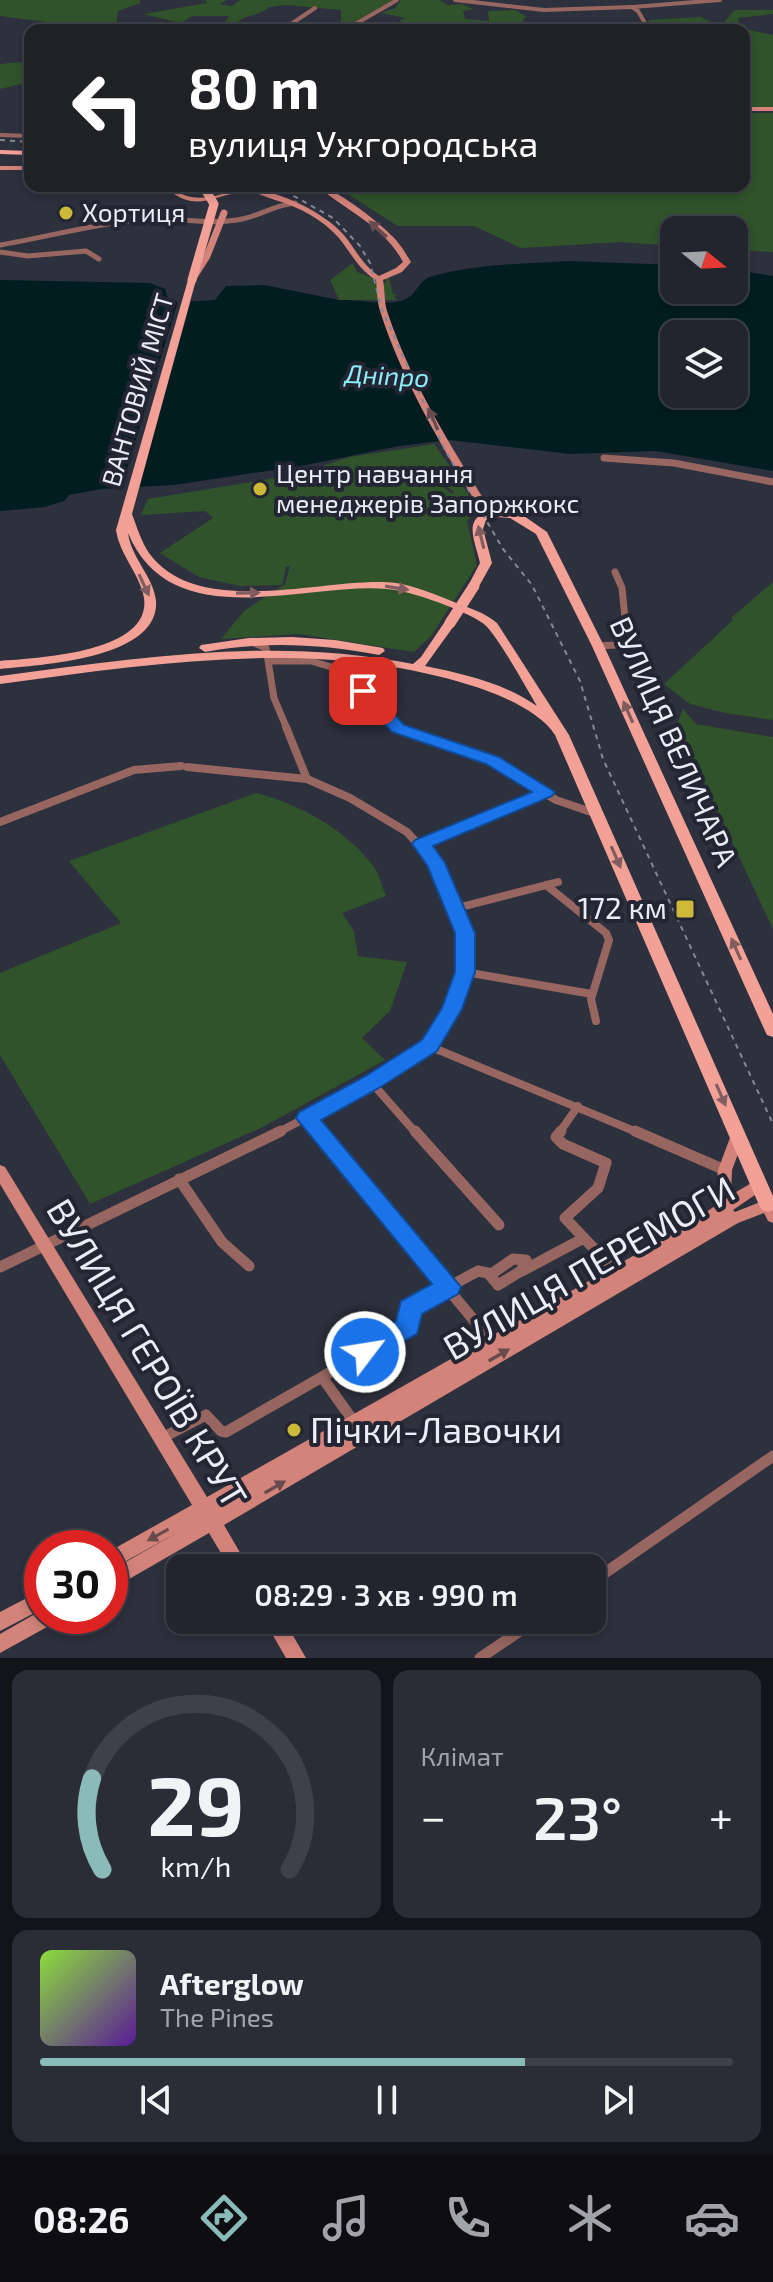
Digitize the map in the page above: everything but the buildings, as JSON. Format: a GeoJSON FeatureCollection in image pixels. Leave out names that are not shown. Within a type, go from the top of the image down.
{"type":"FeatureCollection","features":[{"type":"Feature","properties":{"kind":"main road"},"geometry":{"type":"LineString","coordinates":[[750,109],[773,109]]}},
{"type":"Feature","properties":{"kind":"main road"},"geometry":{"type":"LineString","coordinates":[[0,152],[24,153]]}},
{"type":"Feature","properties":{"kind":"main road"},"geometry":{"type":"LineString","coordinates":[[0,168],[24,168]]}},
{"type":"Feature","properties":{"kind":"main road"},"geometry":{"type":"LineString","coordinates":[[178,192],[197,200],[218,199],[226,204],[207,256],[192,280]]}},
{"type":"Feature","properties":{"kind":"main road","name":"ВАНТОВИЙ МІСТ"},"geometry":{"type":"LineString","coordinates":[[0,665],[98,651],[121,642],[149,619],[151,601],[124,548],[122,530],[214,204],[207,192]]}},
{"type":"Feature","properties":{"kind":"main road"},"geometry":{"type":"LineString","coordinates":[[218,199],[227,192]]}},
{"type":"Feature","properties":{"kind":"main road"},"geometry":{"type":"LineString","coordinates":[[257,192],[296,203],[330,226],[354,252],[363,269],[381,278]]}},
{"type":"Feature","properties":{"kind":"main road"},"geometry":{"type":"LineString","coordinates":[[329,192],[365,217],[404,253],[407,262],[404,266],[381,278]]}},
{"type":"Feature","properties":{"kind":"main road"},"geometry":{"type":"LineString","coordinates":[[381,278],[382,305],[395,336],[446,447],[487,512],[478,521],[477,529],[486,563],[450,623],[417,661]]}},
{"type":"Feature","properties":{"kind":"main road"},"geometry":{"type":"LineString","coordinates":[[126,512],[137,543],[149,561],[162,573],[189,587],[239,594],[319,588],[400,587],[481,616],[493,626],[562,735],[738,1135],[766,1182],[771,1208]]}},
{"type":"Feature","properties":{"kind":"main road","name":"ВУЛИЦЯ ВЕЛИЧАРА"},"geometry":{"type":"LineString","coordinates":[[487,512],[518,518],[541,532],[598,646],[773,1031]]}},
{"type":"Feature","properties":{"kind":"main road"},"geometry":{"type":"LineString","coordinates":[[0,678],[247,641],[313,641],[417,661],[489,686],[517,698],[546,718],[562,735]]}},
{"type":"Feature","properties":{"kind":"main road"},"geometry":{"type":"LineString","coordinates":[[0,678],[181,657],[339,655],[417,661]]}},
{"type":"Feature","properties":{"kind":"main road"},"geometry":{"type":"LineString","coordinates":[[728,1213],[725,1170],[738,1135]]}},
{"type":"Feature","properties":{"kind":"main road","name":"ВУЛИЦЯ ГЕРОЇВ КРУТ"},"geometry":{"type":"LineString","coordinates":[[0,1171],[231,1554]]}},
{"type":"Feature","properties":{"kind":"main road","name":"ВУЛИЦЯ ПЕРЕМОГИ"},"geometry":{"type":"LineString","coordinates":[[128,1553],[208,1516],[728,1213],[766,1182]]}},
{"type":"Feature","properties":{"kind":"main road","name":"ВУЛИЦЯ ПЕРЕМОГИ"},"geometry":{"type":"LineString","coordinates":[[128,1569],[354,1422],[691,1230],[728,1213],[771,1208]]}},
{"type":"Feature","properties":{"kind":"main road"},"geometry":{"type":"LineString","coordinates":[[0,1622],[24,1609]]}},
{"type":"Feature","properties":{"kind":"main road"},"geometry":{"type":"LineString","coordinates":[[0,1644],[24,1630]]}},
{"type":"Feature","properties":{"kind":"main road"},"geometry":{"type":"LineString","coordinates":[[282,1634],[297,1658]]}},
{"type":"Feature","properties":{"kind":"street"},"geometry":{"type":"LineString","coordinates":[[357,24],[391,7],[397,0]]}},
{"type":"Feature","properties":{"kind":"street"},"geometry":{"type":"LineString","coordinates":[[455,0],[561,10],[720,0]]}},
{"type":"Feature","properties":{"kind":"street"},"geometry":{"type":"LineString","coordinates":[[522,8],[530,0]]}},
{"type":"Feature","properties":{"kind":"street"},"geometry":{"type":"LineString","coordinates":[[632,7],[646,24]]}},
{"type":"Feature","properties":{"kind":"street"},"geometry":{"type":"LineString","coordinates":[[291,24],[315,8]]}},
{"type":"Feature","properties":{"kind":"street"},"geometry":{"type":"LineString","coordinates":[[0,135],[24,136]]}},
{"type":"Feature","properties":{"kind":"street"},"geometry":{"type":"LineString","coordinates":[[275,196],[277,205]]}},
{"type":"Feature","properties":{"kind":"street"},"geometry":{"type":"LineString","coordinates":[[0,243],[146,219],[208,223],[240,220],[265,213],[277,205],[296,203]]}},
{"type":"Feature","properties":{"kind":"street"},"geometry":{"type":"LineString","coordinates":[[0,252],[28,256],[86,251],[99,259]]}},
{"type":"Feature","properties":{"kind":"street"},"geometry":{"type":"LineString","coordinates":[[604,458],[665,462],[773,482]]}},
{"type":"Feature","properties":{"kind":"street"},"geometry":{"type":"LineString","coordinates":[[598,646],[616,645],[627,638],[622,588],[615,572]]}},
{"type":"Feature","properties":{"kind":"street"},"geometry":{"type":"LineString","coordinates":[[247,641],[259,645],[268,656],[274,698],[307,779]]}},
{"type":"Feature","properties":{"kind":"street"},"geometry":{"type":"LineString","coordinates":[[268,656],[336,666],[355,678],[387,719],[398,728],[492,761],[568,808],[597,814]]}},
{"type":"Feature","properties":{"kind":"street"},"geometry":{"type":"LineString","coordinates":[[0,822],[134,770],[184,766],[307,779],[376,812],[421,844],[435,863],[457,908],[467,945],[465,972],[452,1009],[429,1046],[372,1083],[307,1118],[0,1267]]}},
{"type":"Feature","properties":{"kind":"street"},"geometry":{"type":"LineString","coordinates":[[421,844],[546,792]]}},
{"type":"Feature","properties":{"kind":"street"},"geometry":{"type":"LineString","coordinates":[[457,908],[558,882]]}},
{"type":"Feature","properties":{"kind":"street"},"geometry":{"type":"LineString","coordinates":[[546,885],[606,933],[609,940],[592,994],[596,1021]]}},
{"type":"Feature","properties":{"kind":"street"},"geometry":{"type":"LineString","coordinates":[[465,972],[592,994]]}},
{"type":"Feature","properties":{"kind":"street"},"geometry":{"type":"LineString","coordinates":[[429,1046],[725,1170]]}},
{"type":"Feature","properties":{"kind":"street"},"geometry":{"type":"LineString","coordinates":[[372,1083],[499,1225]]}},
{"type":"Feature","properties":{"kind":"street"},"geometry":{"type":"LineString","coordinates":[[578,1106],[556,1137],[563,1144],[596,1156],[606,1163],[607,1170],[594,1196],[565,1218],[591,1242],[617,1273]]}},
{"type":"Feature","properties":{"kind":"street"},"geometry":{"type":"LineString","coordinates":[[307,1118],[492,1342]]}},
{"type":"Feature","properties":{"kind":"street"},"geometry":{"type":"LineString","coordinates":[[179,1179],[222,1242],[249,1266]]}},
{"type":"Feature","properties":{"kind":"street"},"geometry":{"type":"LineString","coordinates":[[162,1439],[206,1415],[225,1432],[408,1326],[410,1308],[476,1272],[490,1275],[498,1285],[584,1238]]}},
{"type":"Feature","properties":{"kind":"street"},"geometry":{"type":"LineString","coordinates":[[322,1377],[354,1422]]}},
{"type":"Feature","properties":{"kind":"street"},"geometry":{"type":"LineString","coordinates":[[606,1572],[773,1456]]}},
{"type":"Feature","properties":{"kind":"street"},"geometry":{"type":"LineString","coordinates":[[480,1658],[515,1634]]}},
{"type":"Feature","properties":{"kind":"green space"},"geometry":{"type":"Polygon","coordinates":[[[0,0],[140,0],[140,3],[118,11],[116,24],[63,24],[0,16],[0,0]]]}},
{"type":"Feature","properties":{"kind":"green space"},"geometry":{"type":"Polygon","coordinates":[[[206,0],[227,0],[220,4],[232,6],[240,0],[393,0],[351,24],[334,24],[341,21],[341,10],[286,5],[269,7],[236,24],[224,24],[229,16],[193,16],[180,23],[144,14],[207,3],[206,0]]]}},
{"type":"Feature","properties":{"kind":"green space"},"geometry":{"type":"Polygon","coordinates":[[[401,0],[439,0],[448,5],[462,4],[474,9],[463,11],[465,19],[489,21],[488,11],[516,10],[527,17],[523,19],[524,24],[402,24],[400,20],[406,18],[381,13],[395,8],[401,0]]]}},
{"type":"Feature","properties":{"kind":"green space"},"geometry":{"type":"Polygon","coordinates":[[[734,10],[773,10],[773,14],[738,18],[739,24],[723,24],[734,10]]]}},
{"type":"Feature","properties":{"kind":"green space"},"geometry":{"type":"Polygon","coordinates":[[[701,17],[715,24],[650,24],[648,20],[701,17]]]}},
{"type":"Feature","properties":{"kind":"green space"},"geometry":{"type":"Polygon","coordinates":[[[750,30],[773,35],[773,108],[750,108],[750,30]]]}},
{"type":"Feature","properties":{"kind":"green space"},"geometry":{"type":"Polygon","coordinates":[[[24,62],[24,83],[0,89],[0,64],[24,62]]]}},
{"type":"Feature","properties":{"kind":"green space"},"geometry":{"type":"Polygon","coordinates":[[[750,113],[773,113],[773,252],[748,251],[748,216],[660,216],[660,245],[621,242],[521,248],[474,226],[398,226],[344,192],[750,192],[750,113]]]}},
{"type":"Feature","properties":{"kind":"green space"},"geometry":{"type":"Polygon","coordinates":[[[353,263],[357,272],[374,278],[373,283],[386,283],[386,278],[389,278],[393,294],[398,295],[394,296],[396,300],[339,300],[330,280],[353,263]]]}},
{"type":"Feature","properties":{"kind":"green space"},"geometry":{"type":"Polygon","coordinates":[[[434,444],[450,466],[444,476],[432,479],[452,494],[454,492],[437,479],[456,474],[478,511],[467,521],[477,565],[431,636],[414,652],[299,634],[221,639],[244,611],[285,584],[290,566],[286,567],[282,585],[240,586],[199,577],[160,553],[213,518],[205,511],[141,515],[148,499],[294,475],[350,457],[434,444]]]}},
{"type":"Feature","properties":{"kind":"green space"},"geometry":{"type":"Polygon","coordinates":[[[773,582],[773,720],[690,704],[664,684],[733,620],[731,618],[773,582]]]}},
{"type":"Feature","properties":{"kind":"green space"},"geometry":{"type":"Polygon","coordinates":[[[683,709],[696,724],[773,737],[773,929],[677,725],[683,709]]]}},
{"type":"Feature","properties":{"kind":"green space"},"geometry":{"type":"Polygon","coordinates":[[[256,793],[289,804],[321,820],[350,841],[378,874],[386,896],[342,913],[354,931],[358,956],[407,962],[390,1011],[362,1038],[385,1060],[263,1127],[90,1204],[0,1055],[0,973],[121,923],[69,861],[256,793]]]}},
{"type":"Feature","properties":{"kind":"water","name":"Дніпро"},"geometry":{"type":"Polygon","coordinates":[[[568,261],[660,264],[660,304],[748,304],[748,272],[773,276],[773,471],[656,451],[571,454],[449,440],[174,485],[101,489],[69,495],[64,501],[45,507],[0,511],[0,280],[150,283],[165,289],[168,299],[176,302],[215,300],[226,286],[264,285],[339,300],[391,302],[406,299],[433,276],[483,267],[568,261]]]}},
{"type":"Feature","properties":{"kind":"pier"},"geometry":{"type":"Polygon","coordinates":[[[179,298],[192,298],[137,491],[120,492],[179,298]]]}},
{"type":"Feature","properties":{"kind":"railway"},"geometry":{"type":"LineString","coordinates":[[0,140],[24,142]]}},
{"type":"Feature","properties":{"kind":"railway"},"geometry":{"type":"LineString","coordinates":[[287,192],[333,218],[360,246],[370,263],[381,307],[445,450],[503,549],[532,585],[580,681],[603,759],[773,1124]]}},
{"type":"Feature","properties":{"kind":"place","name":"Хортиця"},"geometry":{"type":"Point","coordinates":[66,213]}},
{"type":"Feature","properties":{"kind":"place","name":"Центр навчання менеджерів Запоржкокс"},"geometry":{"type":"Point","coordinates":[260,489]}},
{"type":"Feature","properties":{"kind":"place","name":"172 км"},"geometry":{"type":"Point","coordinates":[685,909]}},
{"type":"Feature","properties":{"kind":"place","name":"Пічки-Лавочки"},"geometry":{"type":"Point","coordinates":[294,1430]}},
{"type":"Feature","properties":{"kind":"route"},"geometry":{"type":"LineString","coordinates":[[363,691],[398,728],[492,761],[546,792],[421,844],[435,863],[457,908],[465,933],[467,956],[458,995],[444,1026],[429,1046],[372,1083],[307,1118],[449,1287],[410,1308],[408,1326],[365,1352]]}}]}
